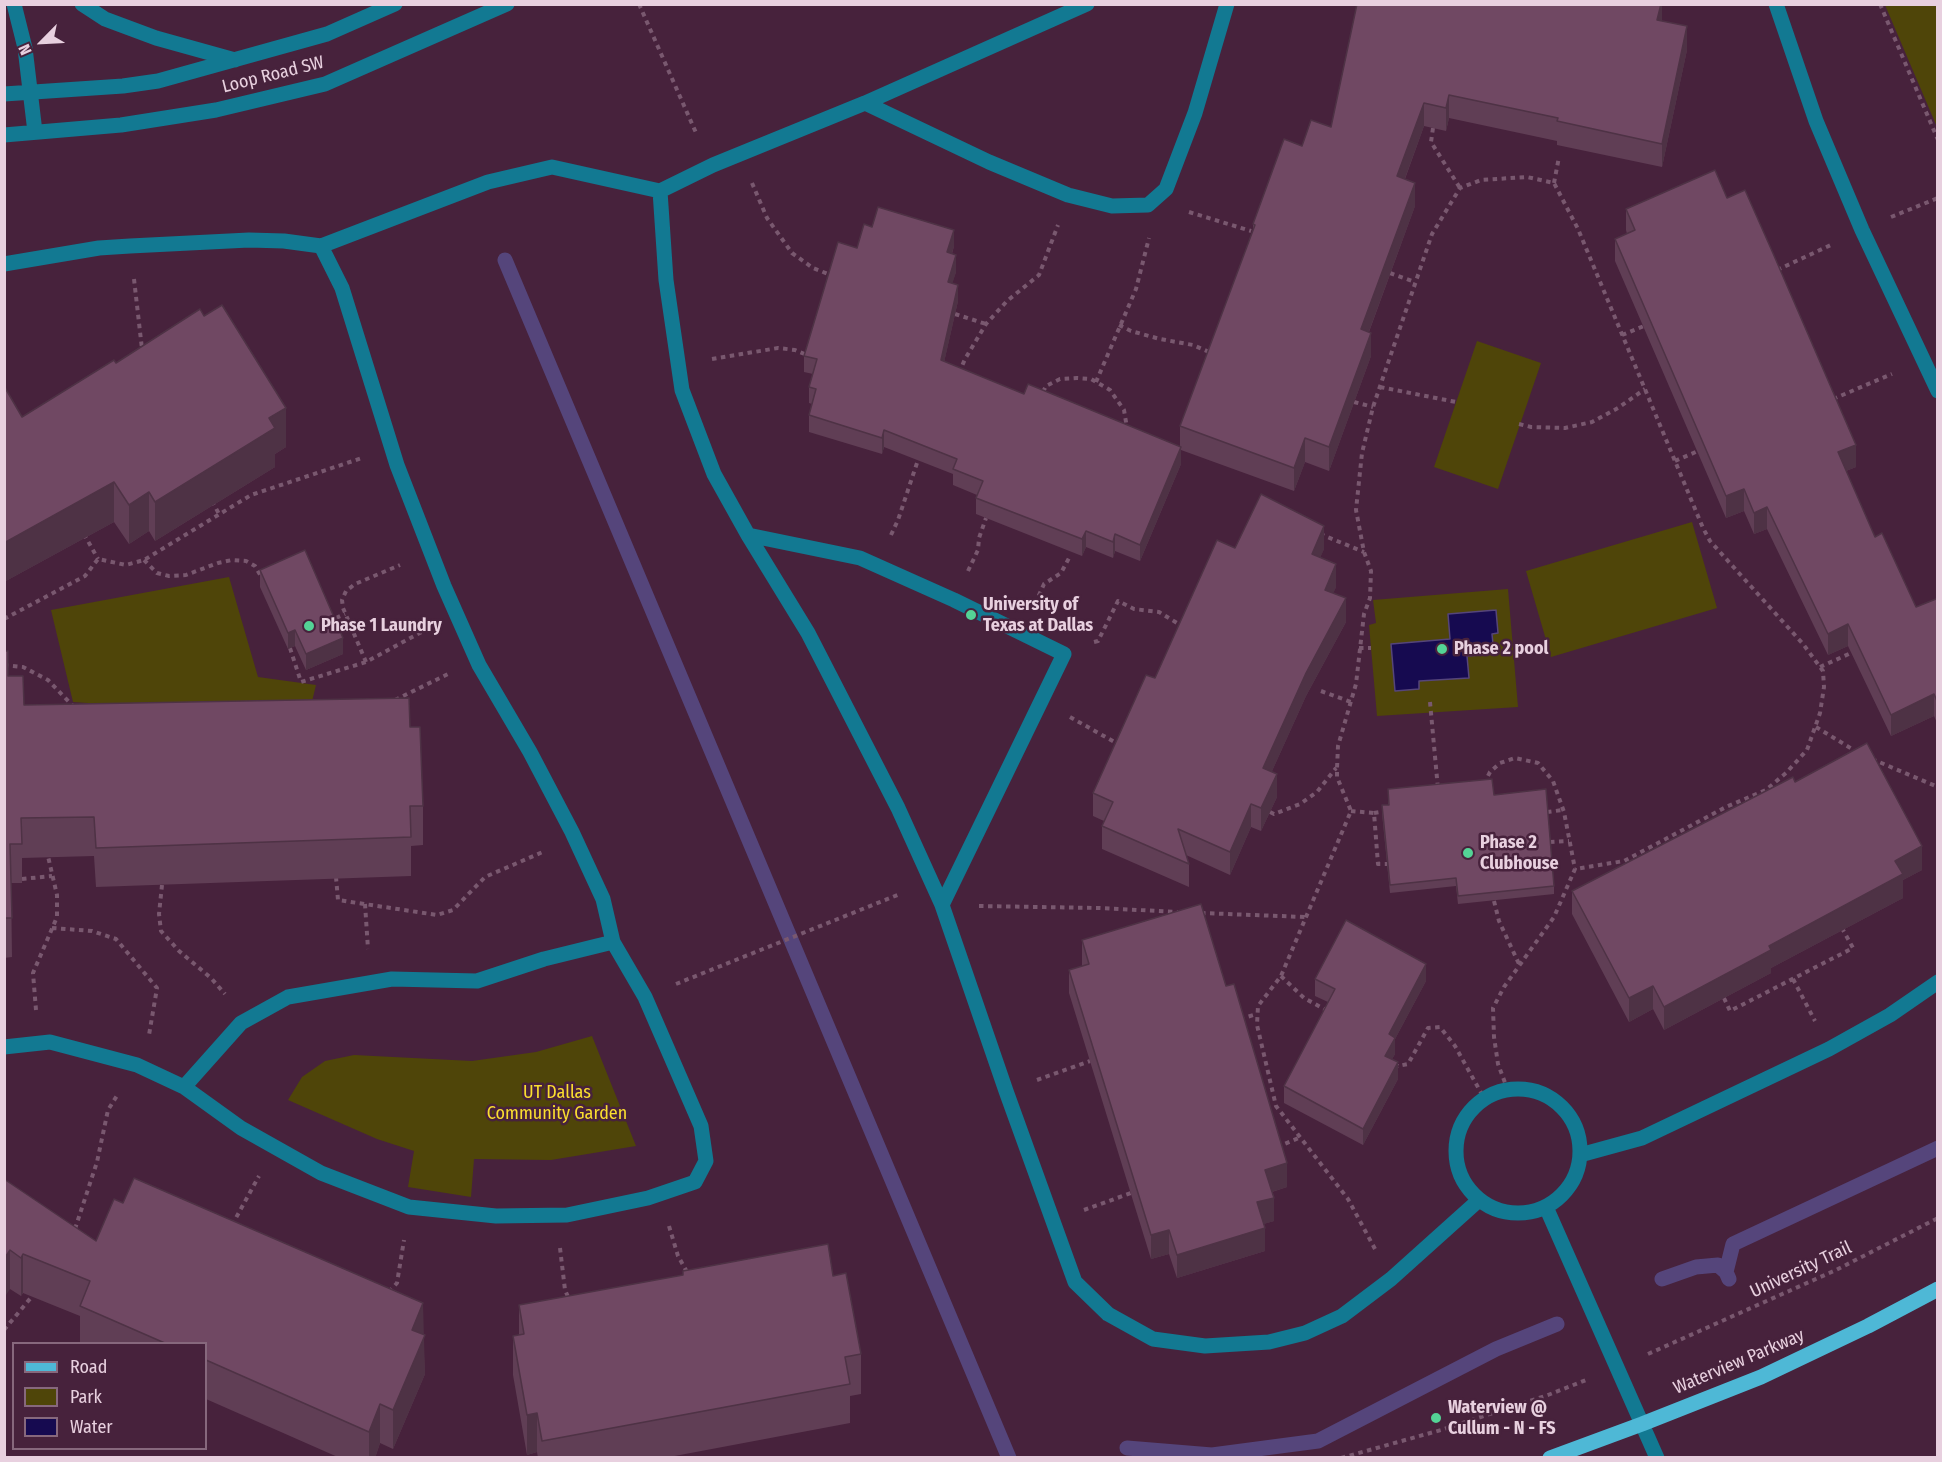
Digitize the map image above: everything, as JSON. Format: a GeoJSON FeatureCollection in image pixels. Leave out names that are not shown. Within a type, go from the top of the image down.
{"type":"FeatureCollection","features":[{"type":"Feature","properties":{"kind":"main road","name":"Waterview Parkway"},"geometry":{"type":"LineString","coordinates":[[1550,1458],[1761,1377],[1868,1326],[1938,1289]]}},
{"type":"Feature","properties":{"kind":"street"},"geometry":{"type":"LineString","coordinates":[[14,4],[25,48],[35,132]]}},
{"type":"Feature","properties":{"kind":"street","name":"Loop Road SW"},"geometry":{"type":"LineString","coordinates":[[82,4],[105,19],[156,38],[235,60]]}},
{"type":"Feature","properties":{"kind":"street","name":"Loop Road SW"},"geometry":{"type":"LineString","coordinates":[[4,94],[123,86],[158,81],[327,34],[394,4]]}},
{"type":"Feature","properties":{"kind":"street","name":"Loop Road SW"},"geometry":{"type":"LineString","coordinates":[[4,135],[122,125],[216,110],[325,84],[507,4]]}},
{"type":"Feature","properties":{"kind":"street"},"geometry":{"type":"LineString","coordinates":[[4,264],[99,248],[130,246],[249,240],[284,241],[321,246],[488,182],[552,167],[660,191],[713,165],[864,103],[1087,4]]}},
{"type":"Feature","properties":{"kind":"street"},"geometry":{"type":"LineString","coordinates":[[864,103],[989,162],[1068,195],[1112,206],[1148,205],[1166,189],[1195,113],[1227,4]]}},
{"type":"Feature","properties":{"kind":"street"},"geometry":{"type":"LineString","coordinates":[[1776,4],[1816,121],[1862,230],[1938,391]]}},
{"type":"Feature","properties":{"kind":"street"},"geometry":{"type":"LineString","coordinates":[[660,191],[666,280],[682,390],[714,474],[808,633],[898,808],[942,905],[1075,1282],[1108,1314],[1152,1339],[1205,1346],[1269,1342],[1305,1333],[1342,1316],[1391,1279],[1479,1200]]}},
{"type":"Feature","properties":{"kind":"street"},"geometry":{"type":"LineString","coordinates":[[4,1047],[50,1042],[137,1065],[184,1087],[241,1128],[321,1173],[409,1207],[496,1216],[567,1215],[659,1194],[695,1182],[706,1161],[701,1126],[645,997],[613,942],[603,899],[576,839],[530,752],[477,660],[456,613],[392,449],[342,288],[321,246]]}},
{"type":"Feature","properties":{"kind":"street"},"geometry":{"type":"LineString","coordinates":[[748,535],[861,558],[1064,654],[942,905]]}},
{"type":"Feature","properties":{"kind":"street"},"geometry":{"type":"LineString","coordinates":[[184,1087],[241,1023],[288,996],[392,979],[477,981],[544,959],[613,942]]}},
{"type":"Feature","properties":{"kind":"street"},"geometry":{"type":"LineString","coordinates":[[1580,1155],[1642,1138],[1829,1049],[1890,1016],[1938,982]]}},
{"type":"Feature","properties":{"kind":"street"},"geometry":{"type":"LineString","coordinates":[[1507,1088],[1525,1088],[1544,1094],[1559,1104],[1572,1118],[1579,1136],[1580,1155],[1577,1171],[1570,1186],[1559,1198],[1545,1207],[1529,1212],[1512,1213],[1479,1200],[1466,1185],[1458,1167],[1455,1148],[1459,1128],[1469,1111],[1484,1098],[1507,1088]]}},
{"type":"Feature","properties":{"kind":"street"},"geometry":{"type":"LineString","coordinates":[[1545,1207],[1657,1458]]}},
{"type":"Feature","properties":{"kind":"path"},"geometry":{"type":"LineString","coordinates":[[639,4],[689,118],[713,165]]}},
{"type":"Feature","properties":{"kind":"path"},"geometry":{"type":"LineString","coordinates":[[1880,4],[1938,140]]}},
{"type":"Feature","properties":{"kind":"path"},"geometry":{"type":"LineString","coordinates":[[1433,128],[1431,142],[1460,188]]}},
{"type":"Feature","properties":{"kind":"path"},"geometry":{"type":"LineString","coordinates":[[740,155],[767,218],[792,253],[813,268],[833,276]]}},
{"type":"Feature","properties":{"kind":"path"},"geometry":{"type":"LineString","coordinates":[[1559,157],[1554,183],[1578,229],[1703,528],[1710,540],[1803,644],[1823,671],[1824,687],[1816,727],[1807,750],[1766,790],[1726,807],[1624,861],[1575,869]]}},
{"type":"Feature","properties":{"kind":"path"},"geometry":{"type":"LineString","coordinates":[[1391,1279],[1348,1198],[1276,1106],[1267,1071],[1257,1014],[1258,1006],[1281,976],[1351,812],[1337,777],[1336,768],[1338,746],[1356,684],[1364,614],[1370,598],[1371,571],[1364,552],[1356,510],[1357,483],[1373,407],[1432,234],[1460,188],[1480,180],[1503,178],[1527,177],[1554,183]]}},
{"type":"Feature","properties":{"kind":"path"},"geometry":{"type":"LineString","coordinates":[[956,380],[964,359],[986,324],[1007,301],[1039,276],[1068,195]]}},
{"type":"Feature","properties":{"kind":"path"},"geometry":{"type":"LineString","coordinates":[[1772,272],[1938,198]]}},
{"type":"Feature","properties":{"kind":"path"},"geometry":{"type":"LineString","coordinates":[[1096,382],[1136,289],[1148,245],[1152,200],[1251,231]]}},
{"type":"Feature","properties":{"kind":"path"},"geometry":{"type":"LineString","coordinates":[[130,246],[142,350]]}},
{"type":"Feature","properties":{"kind":"path"},"geometry":{"type":"LineString","coordinates":[[1390,273],[1415,282]]}},
{"type":"Feature","properties":{"kind":"path"},"geometry":{"type":"LineString","coordinates":[[955,314],[986,324]]}},
{"type":"Feature","properties":{"kind":"path"},"geometry":{"type":"LineString","coordinates":[[1119,325],[1131,331],[1193,345],[1209,352]]}},
{"type":"Feature","properties":{"kind":"path"},"geometry":{"type":"LineString","coordinates":[[1622,335],[1644,326]]}},
{"type":"Feature","properties":{"kind":"path"},"geometry":{"type":"LineString","coordinates":[[679,368],[717,358],[778,348],[809,355]]}},
{"type":"Feature","properties":{"kind":"path"},"geometry":{"type":"LineString","coordinates":[[1827,401],[1923,361]]}},
{"type":"Feature","properties":{"kind":"path"},"geometry":{"type":"LineString","coordinates":[[1040,400],[1046,386],[1060,379],[1077,378],[1096,382],[1110,390],[1124,410],[1127,425],[1125,433]]}},
{"type":"Feature","properties":{"kind":"path"},"geometry":{"type":"LineString","coordinates":[[1380,387],[1456,402]]}},
{"type":"Feature","properties":{"kind":"path"},"geometry":{"type":"LineString","coordinates":[[1519,424],[1531,428],[1565,428],[1592,422],[1618,408],[1645,389]]}},
{"type":"Feature","properties":{"kind":"path"},"geometry":{"type":"LineString","coordinates":[[1354,402],[1373,407]]}},
{"type":"Feature","properties":{"kind":"path"},"geometry":{"type":"LineString","coordinates":[[82,530],[98,559],[126,565],[144,560],[251,495],[297,478],[392,449]]}},
{"type":"Feature","properties":{"kind":"path"},"geometry":{"type":"LineString","coordinates":[[1675,461],[1698,451]]}},
{"type":"Feature","properties":{"kind":"path"},"geometry":{"type":"LineString","coordinates":[[877,566],[898,520],[920,453]]}},
{"type":"Feature","properties":{"kind":"path"},"geometry":{"type":"LineString","coordinates":[[210,496],[219,514]]}},
{"type":"Feature","properties":{"kind":"path"},"geometry":{"type":"LineString","coordinates":[[954,600],[978,550],[979,538],[986,518]]}},
{"type":"Feature","properties":{"kind":"path"},"geometry":{"type":"LineString","coordinates":[[1316,532],[1364,552]]}},
{"type":"Feature","properties":{"kind":"path"},"geometry":{"type":"LineString","coordinates":[[366,662],[345,614],[342,600],[346,591],[355,584],[431,552]]}},
{"type":"Feature","properties":{"kind":"path"},"geometry":{"type":"LineString","coordinates":[[1022,633],[1044,584],[1061,573],[1069,558]]}},
{"type":"Feature","properties":{"kind":"path"},"geometry":{"type":"LineString","coordinates":[[4,619],[85,576],[98,559]]}},
{"type":"Feature","properties":{"kind":"path"},"geometry":{"type":"LineString","coordinates":[[144,560],[158,573],[169,576],[186,574],[225,561],[246,561],[255,566],[266,584]]}},
{"type":"Feature","properties":{"kind":"path"},"geometry":{"type":"LineString","coordinates":[[1064,654],[1098,641],[1118,601],[1134,609],[1159,612],[1187,629]]}},
{"type":"Feature","properties":{"kind":"path"},"geometry":{"type":"LineString","coordinates":[[290,648],[301,682],[366,662],[456,613]]}},
{"type":"Feature","properties":{"kind":"path"},"geometry":{"type":"LineString","coordinates":[[336,618],[345,614]]}},
{"type":"Feature","properties":{"kind":"path"},"geometry":{"type":"LineString","coordinates":[[1359,648],[1371,648]]}},
{"type":"Feature","properties":{"kind":"path"},"geometry":{"type":"LineString","coordinates":[[1820,667],[1851,653]]}},
{"type":"Feature","properties":{"kind":"path"},"geometry":{"type":"LineString","coordinates":[[393,700],[477,660]]}},
{"type":"Feature","properties":{"kind":"path"},"geometry":{"type":"LineString","coordinates":[[4,665],[23,667],[48,680],[72,706],[79,710]]}},
{"type":"Feature","properties":{"kind":"path"},"geometry":{"type":"LineString","coordinates":[[1321,691],[1351,702]]}},
{"type":"Feature","properties":{"kind":"path"},"geometry":{"type":"LineString","coordinates":[[1041,701],[1124,747]]}},
{"type":"Feature","properties":{"kind":"path"},"geometry":{"type":"LineString","coordinates":[[1430,702],[1438,793]]}},
{"type":"Feature","properties":{"kind":"path"},"geometry":{"type":"LineString","coordinates":[[65,713],[72,706]]}},
{"type":"Feature","properties":{"kind":"path"},"geometry":{"type":"LineString","coordinates":[[1816,727],[1861,753]]}},
{"type":"Feature","properties":{"kind":"path"},"geometry":{"type":"LineString","coordinates":[[1482,791],[1490,772],[1500,763],[1515,758],[1538,763],[1553,781],[1563,810],[1575,869],[1554,917],[1504,987],[1493,1008],[1498,1064],[1507,1088]]}},
{"type":"Feature","properties":{"kind":"path"},"geometry":{"type":"LineString","coordinates":[[1871,758],[1938,787]]}},
{"type":"Feature","properties":{"kind":"path"},"geometry":{"type":"LineString","coordinates":[[1270,812],[1274,814],[1300,804],[1317,792],[1336,768]]}},
{"type":"Feature","properties":{"kind":"path"},"geometry":{"type":"LineString","coordinates":[[1766,790],[1770,797]]}},
{"type":"Feature","properties":{"kind":"path"},"geometry":{"type":"LineString","coordinates":[[1351,812],[1374,813],[1396,810]]}},
{"type":"Feature","properties":{"kind":"path"},"geometry":{"type":"LineString","coordinates":[[1547,812],[1563,810]]}},
{"type":"Feature","properties":{"kind":"path"},"geometry":{"type":"LineString","coordinates":[[1374,813],[1378,864],[1387,864]]}},
{"type":"Feature","properties":{"kind":"path"},"geometry":{"type":"LineString","coordinates":[[1376,839],[1385,838]]}},
{"type":"Feature","properties":{"kind":"path"},"geometry":{"type":"LineString","coordinates":[[336,877],[338,900],[437,915],[453,910],[485,876],[576,839]]}},
{"type":"Feature","properties":{"kind":"path"},"geometry":{"type":"LineString","coordinates":[[1550,842],[1569,841]]}},
{"type":"Feature","properties":{"kind":"path"},"geometry":{"type":"LineString","coordinates":[[39,1043],[33,973],[57,917],[57,894],[45,842]]}},
{"type":"Feature","properties":{"kind":"path"},"geometry":{"type":"LineString","coordinates":[[22,879],[52,876]]}},
{"type":"Feature","properties":{"kind":"path"},"geometry":{"type":"LineString","coordinates":[[645,997],[931,881]]}},
{"type":"Feature","properties":{"kind":"path"},"geometry":{"type":"LineString","coordinates":[[162,885],[159,914],[161,931],[179,951],[211,978],[247,1020]]}},
{"type":"Feature","properties":{"kind":"path"},"geometry":{"type":"LineString","coordinates":[[1494,901],[1499,921],[1520,964]]}},
{"type":"Feature","properties":{"kind":"path"},"geometry":{"type":"LineString","coordinates":[[365,904],[371,983]]}},
{"type":"Feature","properties":{"kind":"path"},"geometry":{"type":"LineString","coordinates":[[942,905],[1099,908],[1189,913]]}},
{"type":"Feature","properties":{"kind":"path"},"geometry":{"type":"LineString","coordinates":[[1200,913],[1305,917]]}},
{"type":"Feature","properties":{"kind":"path"},"geometry":{"type":"LineString","coordinates":[[52,928],[92,931],[116,939],[157,988],[152,1029],[137,1065],[108,1110],[97,1162],[71,1236]]}},
{"type":"Feature","properties":{"kind":"path"},"geometry":{"type":"LineString","coordinates":[[1724,998],[1730,1011],[1853,948],[1843,930]]}},
{"type":"Feature","properties":{"kind":"path"},"geometry":{"type":"LineString","coordinates":[[1281,976],[1304,998],[1331,1013]]}},
{"type":"Feature","properties":{"kind":"path"},"geometry":{"type":"LineString","coordinates":[[1793,979],[1829,1049]]}},
{"type":"Feature","properties":{"kind":"path"},"geometry":{"type":"LineString","coordinates":[[1238,1020],[1257,1014]]}},
{"type":"Feature","properties":{"kind":"path"},"geometry":{"type":"LineString","coordinates":[[1390,1063],[1398,1066],[1408,1064],[1428,1028],[1440,1027],[1455,1046],[1484,1098]]}},
{"type":"Feature","properties":{"kind":"path"},"geometry":{"type":"LineString","coordinates":[[1006,1091],[1090,1061]]}},
{"type":"Feature","properties":{"kind":"path"},"geometry":{"type":"LineString","coordinates":[[1275,1148],[1301,1137]]}},
{"type":"Feature","properties":{"kind":"path"},"geometry":{"type":"LineString","coordinates":[[230,1228],[275,1147]]}},
{"type":"Feature","properties":{"kind":"path"},"geometry":{"type":"LineString","coordinates":[[1053,1221],[1131,1193]]}},
{"type":"Feature","properties":{"kind":"path"},"geometry":{"type":"LineString","coordinates":[[659,1194],[678,1256],[686,1271],[693,1276]]}},
{"type":"Feature","properties":{"kind":"path"},"geometry":{"type":"LineString","coordinates":[[386,1296],[397,1283],[409,1207]]}},
{"type":"Feature","properties":{"kind":"path"},"geometry":{"type":"LineString","coordinates":[[556,1215],[565,1290],[573,1305]]}},
{"type":"Feature","properties":{"kind":"path","name":"University Trail"},"geometry":{"type":"LineString","coordinates":[[1674,1342],[1836,1270],[1938,1218]]}},
{"type":"Feature","properties":{"kind":"path"},"geometry":{"type":"LineString","coordinates":[[4,1330],[35,1293]]}},
{"type":"Feature","properties":{"kind":"path"},"geometry":{"type":"LineString","coordinates":[[1341,1458],[1442,1430],[1567,1388]]}},
{"type":"Feature","properties":{"kind":"green space"},"geometry":{"type":"Polygon","coordinates":[[[1885,5],[1937,5],[1937,127],[1885,5]]]}},
{"type":"Feature","properties":{"kind":"green space"},"geometry":{"type":"Polygon","coordinates":[[[1477,341],[1541,363],[1498,489],[1434,467],[1477,341]]]}},
{"type":"Feature","properties":{"kind":"green space"},"geometry":{"type":"Polygon","coordinates":[[[1692,522],[1717,608],[1551,657],[1526,571],[1692,522]]]}},
{"type":"Feature","properties":{"kind":"green space"},"geometry":{"type":"Polygon","coordinates":[[[229,577],[258,677],[316,685],[308,718],[73,702],[51,610],[229,577]]]}},
{"type":"Feature","properties":{"kind":"green space"},"geometry":{"type":"Polygon","coordinates":[[[1508,589],[1518,707],[1377,716],[1369,625],[1376,623],[1373,600],[1508,589]]]}},
{"type":"Feature","properties":{"kind":"green space","name":"UT Dallas Community Garden"},"geometry":{"type":"Polygon","coordinates":[[[592,1036],[636,1146],[551,1160],[474,1159],[471,1197],[408,1187],[414,1151],[377,1139],[288,1100],[302,1077],[325,1061],[354,1055],[472,1061],[536,1052],[592,1036]]]}},
{"type":"Feature","properties":{"kind":"water","name":"Phase 2 pool"},"geometry":{"type":"Polygon","coordinates":[[[1496,610],[1498,633],[1492,634],[1494,654],[1467,656],[1469,678],[1419,681],[1419,689],[1395,691],[1391,644],[1450,639],[1448,614],[1496,610]]]}},
{"type":"Feature","properties":{"kind":"building"},"geometry":{"type":"Polygon","coordinates":[[[1357,4],[1661,4],[1657,20],[1687,26],[1662,144],[1557,121],[1558,118],[1449,95],[1446,108],[1424,103],[1397,176],[1415,183],[1361,329],[1371,333],[1329,447],[1305,438],[1294,468],[1180,426],[1255,225],[1253,224],[1284,139],[1302,146],[1311,120],[1331,127],[1357,4]]]}},
{"type":"Feature","properties":{"kind":"building"},"geometry":{"type":"Polygon","coordinates":[[[1715,170],[1727,198],[1745,190],[1772,251],[1856,445],[1838,452],[1875,537],[1882,533],[1916,607],[1936,599],[1938,601],[1937,701],[1934,694],[1891,715],[1848,624],[1828,634],[1767,507],[1754,513],[1744,489],[1726,496],[1615,239],[1635,230],[1626,209],[1715,170]]]}},
{"type":"Feature","properties":{"kind":"building"},"geometry":{"type":"Polygon","coordinates":[[[878,207],[954,230],[947,252],[956,255],[948,282],[958,285],[941,360],[1024,394],[1028,384],[1181,447],[1140,545],[1115,534],[1113,542],[1086,531],[1082,539],[976,498],[983,481],[953,469],[957,459],[884,430],[882,438],[809,415],[816,389],[809,387],[817,359],[804,356],[838,242],[857,248],[864,224],[872,227],[878,207]]]}},
{"type":"Feature","properties":{"kind":"building"},"geometry":{"type":"Polygon","coordinates":[[[222,305],[286,408],[269,418],[275,428],[155,502],[149,492],[129,505],[114,482],[4,543],[4,386],[22,417],[114,360],[116,363],[200,309],[204,316],[222,305]]]}},
{"type":"Feature","properties":{"kind":"building"},"geometry":{"type":"Polygon","coordinates":[[[1261,494],[1324,526],[1312,554],[1336,564],[1325,590],[1346,598],[1306,673],[1263,768],[1277,774],[1261,808],[1251,804],[1230,852],[1178,829],[1189,864],[1102,826],[1113,802],[1093,793],[1146,675],[1155,678],[1217,540],[1235,548],[1261,494]]]}},
{"type":"Feature","properties":{"kind":"building","name":"Phase 1 Laundry"},"geometry":{"type":"Polygon","coordinates":[[[305,550],[343,638],[306,654],[295,630],[288,633],[260,570],[305,550]]]}},
{"type":"Feature","properties":{"kind":"building"},"geometry":{"type":"Polygon","coordinates":[[[4,651],[8,651],[8,676],[23,676],[24,705],[409,698],[410,727],[420,727],[423,806],[410,806],[411,837],[96,848],[94,817],[21,818],[22,844],[10,844],[12,918],[4,918],[4,651]]]}},
{"type":"Feature","properties":{"kind":"building"},"geometry":{"type":"Polygon","coordinates":[[[1867,743],[1922,846],[1895,861],[1903,874],[1769,946],[1771,950],[1664,1007],[1653,986],[1629,998],[1572,891],[1793,777],[1795,782],[1867,743]]]}},
{"type":"Feature","properties":{"kind":"building","name":"Phase 2 Clubhouse"},"geometry":{"type":"Polygon","coordinates":[[[1492,779],[1494,795],[1546,789],[1554,886],[1458,896],[1456,878],[1390,885],[1382,805],[1389,805],[1388,789],[1492,779]]]}},
{"type":"Feature","properties":{"kind":"building"},"geometry":{"type":"Polygon","coordinates":[[[1201,904],[1226,986],[1234,984],[1287,1163],[1265,1170],[1274,1198],[1257,1202],[1265,1228],[1177,1255],[1169,1230],[1151,1235],[1069,970],[1089,964],[1082,940],[1201,904]]]}},
{"type":"Feature","properties":{"kind":"building"},"geometry":{"type":"Polygon","coordinates":[[[1346,920],[1426,964],[1389,1034],[1395,1038],[1385,1056],[1398,1062],[1363,1129],[1284,1086],[1335,989],[1315,979],[1346,920]]]}},
{"type":"Feature","properties":{"kind":"building"},"geometry":{"type":"Polygon","coordinates":[[[134,1178],[423,1303],[412,1330],[425,1335],[393,1410],[380,1404],[369,1432],[207,1360],[207,1342],[162,1342],[80,1306],[90,1281],[23,1254],[21,1258],[10,1250],[4,1259],[4,1179],[96,1241],[114,1199],[123,1203],[134,1178]]]}},
{"type":"Feature","properties":{"kind":"building"},"geometry":{"type":"Polygon","coordinates":[[[828,1244],[833,1276],[846,1273],[861,1354],[845,1357],[850,1384],[542,1441],[537,1413],[527,1415],[513,1336],[524,1334],[519,1305],[683,1275],[683,1271],[828,1244]]]}},
{"type":"Feature","properties":{"kind":"waterway"},"geometry":{"type":"LineString","coordinates":[[505,260],[1009,1458]]}},
{"type":"Feature","properties":{"kind":"waterway"},"geometry":{"type":"LineString","coordinates":[[1726,1272],[1733,1244],[1938,1148]]}},
{"type":"Feature","properties":{"kind":"waterway"},"geometry":{"type":"LineString","coordinates":[[1662,1279],[1696,1267],[1718,1265],[1726,1272],[1729,1279]]}},
{"type":"Feature","properties":{"kind":"waterway"},"geometry":{"type":"LineString","coordinates":[[1127,1448],[1212,1455],[1318,1441],[1496,1349],[1557,1324]]}},
{"type":"Feature","properties":{"kind":"place","name":"University of Texas at Dallas"},"geometry":{"type":"Point","coordinates":[971,615]}},
{"type":"Feature","properties":{"kind":"place","name":"Phase 1 Laundry"},"geometry":{"type":"Point","coordinates":[309,626]}},
{"type":"Feature","properties":{"kind":"place","name":"Phase 2 pool"},"geometry":{"type":"Point","coordinates":[1442,649]}},
{"type":"Feature","properties":{"kind":"place","name":"Phase 2 Clubhouse"},"geometry":{"type":"Point","coordinates":[1468,853]}},
{"type":"Feature","properties":{"kind":"place","name":"Waterview @ Cullum - N - FS"},"geometry":{"type":"Point","coordinates":[1436,1418]}}]}
